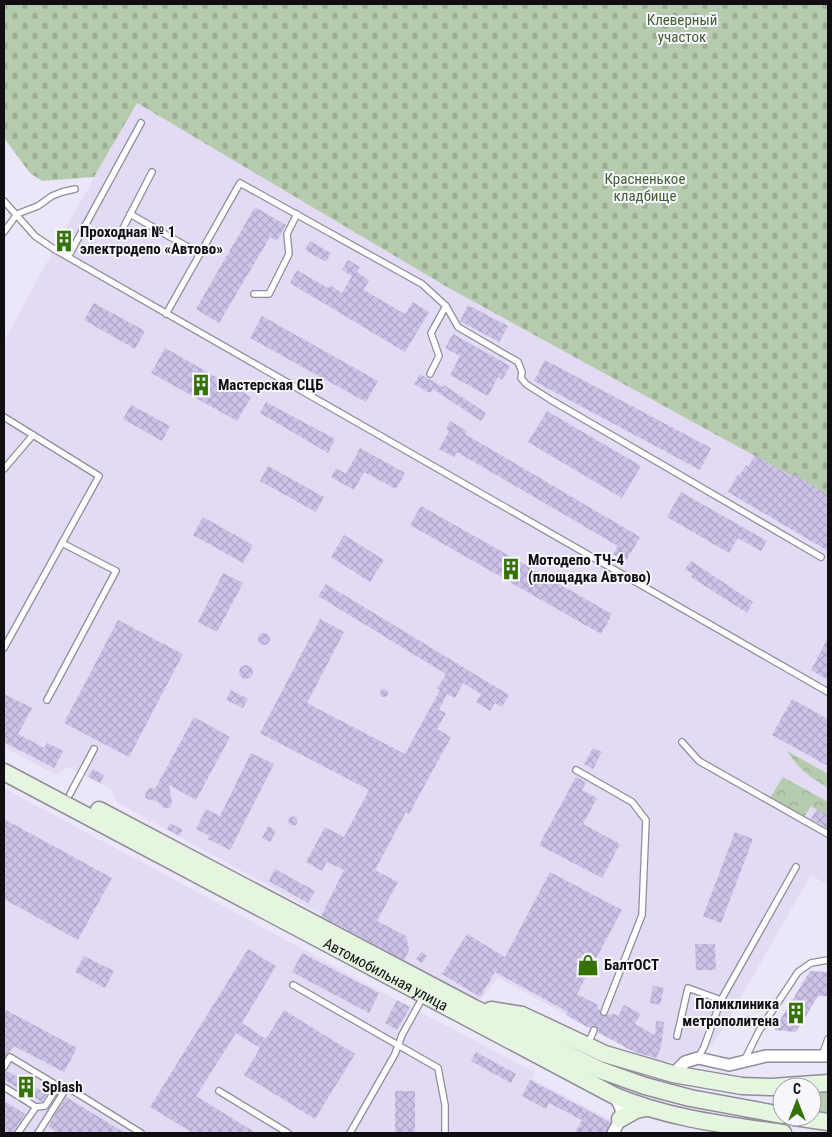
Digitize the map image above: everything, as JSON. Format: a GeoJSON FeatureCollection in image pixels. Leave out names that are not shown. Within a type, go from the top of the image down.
{"type":"FeatureCollection","features":[{"type":"Feature","properties":{"kind":"main road","name":"Автомобильная улица"},"geometry":{"type":"LineString","coordinates":[[4,760],[474,1008],[600,1070],[645,1086],[690,1098],[772,1113]]}},
{"type":"Feature","properties":{"kind":"main road","name":"Автомобильная улица"},"geometry":{"type":"LineString","coordinates":[[4,772],[613,1095],[646,1108],[783,1133]]}},
{"type":"Feature","properties":{"kind":"main road"},"geometry":{"type":"LineString","coordinates":[[474,1008],[522,1015],[605,1054],[673,1074],[742,1086],[772,1087],[828,1083]]}},
{"type":"Feature","properties":{"kind":"main road"},"geometry":{"type":"LineString","coordinates":[[616,1126],[636,1110],[646,1108]]}},
{"type":"Feature","properties":{"kind":"street"},"geometry":{"type":"LineString","coordinates":[[673,1074],[685,1062],[702,1059],[729,1065],[766,1056],[825,1056]]}},
{"type":"Feature","properties":{"kind":"street"},"geometry":{"type":"LineString","coordinates":[[695,1078],[702,1059]]}},
{"type":"Feature","properties":{"kind":"street"},"geometry":{"type":"LineString","coordinates":[[613,1095],[620,1103],[622,1109],[616,1126]]}},
{"type":"Feature","properties":{"kind":"lane"},"geometry":{"type":"LineString","coordinates":[[68,257],[141,122]]}},
{"type":"Feature","properties":{"kind":"lane"},"geometry":{"type":"LineString","coordinates":[[120,234],[152,172]]}},
{"type":"Feature","properties":{"kind":"lane"},"geometry":{"type":"LineString","coordinates":[[166,314],[240,183],[422,284],[446,306],[458,327],[518,362],[522,378],[526,384],[821,557]]}},
{"type":"Feature","properties":{"kind":"lane"},"geometry":{"type":"LineString","coordinates":[[4,232],[17,214],[38,206],[52,196],[75,189]]}},
{"type":"Feature","properties":{"kind":"lane"},"geometry":{"type":"LineString","coordinates":[[4,201],[35,236],[68,257],[828,692]]}},
{"type":"Feature","properties":{"kind":"lane"},"geometry":{"type":"LineString","coordinates":[[130,214],[200,254]]}},
{"type":"Feature","properties":{"kind":"lane"},"geometry":{"type":"LineString","coordinates":[[254,294],[269,294],[289,254],[287,234],[297,214]]}},
{"type":"Feature","properties":{"kind":"lane"},"geometry":{"type":"LineString","coordinates":[[430,374],[439,356],[430,333],[446,306]]}},
{"type":"Feature","properties":{"kind":"lane"},"geometry":{"type":"LineString","coordinates":[[4,417],[99,476],[4,648]]}},
{"type":"Feature","properties":{"kind":"lane"},"geometry":{"type":"LineString","coordinates":[[4,469],[33,435]]}},
{"type":"Feature","properties":{"kind":"lane"},"geometry":{"type":"LineString","coordinates":[[47,700],[116,571],[62,543]]}},
{"type":"Feature","properties":{"kind":"lane"},"geometry":{"type":"LineString","coordinates":[[682,742],[699,761],[828,834]]}},
{"type":"Feature","properties":{"kind":"lane"},"geometry":{"type":"LineString","coordinates":[[70,794],[94,749]]}},
{"type":"Feature","properties":{"kind":"lane"},"geometry":{"type":"LineString","coordinates":[[576,770],[632,802],[646,820],[642,914],[604,1012]]}},
{"type":"Feature","properties":{"kind":"lane"},"geometry":{"type":"LineString","coordinates":[[702,1059],[721,1000],[796,867]]}},
{"type":"Feature","properties":{"kind":"lane"},"geometry":{"type":"LineString","coordinates":[[744,1061],[759,1031],[798,972],[811,963],[828,960]]}},
{"type":"Feature","properties":{"kind":"lane"},"geometry":{"type":"LineString","coordinates":[[292,985],[438,1068],[445,1105],[445,1133]]}},
{"type":"Feature","properties":{"kind":"lane"},"geometry":{"type":"LineString","coordinates":[[677,1036],[688,988],[721,1000]]}},
{"type":"Feature","properties":{"kind":"lane"},"geometry":{"type":"LineString","coordinates":[[350,1133],[395,1054],[424,995]]}},
{"type":"Feature","properties":{"kind":"lane"},"geometry":{"type":"LineString","coordinates":[[587,1046],[594,1030]]}},
{"type":"Feature","properties":{"kind":"lane"},"geometry":{"type":"LineString","coordinates":[[825,1056],[828,1039]]}},
{"type":"Feature","properties":{"kind":"lane"},"geometry":{"type":"LineString","coordinates":[[4,1067],[10,1057],[58,1086],[45,1106],[36,1107],[4,1087]]}},
{"type":"Feature","properties":{"kind":"lane"},"geometry":{"type":"LineString","coordinates":[[38,1133],[67,1087],[141,1133]]}},
{"type":"Feature","properties":{"kind":"lane"},"geometry":{"type":"LineString","coordinates":[[219,1091],[288,1133]]}},
{"type":"Feature","properties":{"kind":"lane"},"geometry":{"type":"LineString","coordinates":[[18,1133],[36,1107]]}},
{"type":"Feature","properties":{"kind":"shaded area"},"geometry":{"type":"Polygon","coordinates":[[[136,103],[447,287],[828,496],[828,885],[811,875],[714,1044],[685,1054],[674,1062],[653,1061],[498,978],[477,1004],[404,960],[116,802],[110,788],[68,767],[56,775],[4,747],[4,341],[136,103]]]}},
{"type":"Feature","properties":{"kind":"shaded area"},"geometry":{"type":"Polygon","coordinates":[[[4,788],[535,1072],[532,1079],[613,1121],[607,1133],[4,1133],[4,788]]]}},
{"type":"Feature","properties":{"kind":"green space","name":"Красненькое кладбище"},"geometry":{"type":"Polygon","coordinates":[[[4,4],[828,4],[828,496],[447,287],[137,103],[94,177],[42,181],[30,173],[4,138],[4,4]]]}},
{"type":"Feature","properties":{"kind":"green space"},"geometry":{"type":"Polygon","coordinates":[[[787,751],[828,774],[828,788],[805,772],[787,751]]]}},
{"type":"Feature","properties":{"kind":"green space"},"geometry":{"type":"Polygon","coordinates":[[[783,777],[828,802],[828,816],[811,806],[804,817],[770,798],[783,777]]]}},
{"type":"Feature","properties":{"kind":"green space"},"geometry":{"type":"Polygon","coordinates":[[[828,1085],[828,1115],[822,1114],[822,1086],[828,1085]]]}},
{"type":"Feature","properties":{"kind":"building"},"geometry":{"type":"Polygon","coordinates":[[[255,207],[286,225],[277,241],[270,237],[219,323],[196,309],[255,207]]]}},
{"type":"Feature","properties":{"kind":"building","name":"Проходная № 1 электродепо «Автово»"},"geometry":{"type":"Polygon","coordinates":[[[66,230],[73,234],[64,249],[57,245],[66,230]]]}},
{"type":"Feature","properties":{"kind":"building"},"geometry":{"type":"Polygon","coordinates":[[[310,241],[331,253],[326,262],[305,250],[310,241]]]}},
{"type":"Feature","properties":{"kind":"building"},"geometry":{"type":"Polygon","coordinates":[[[348,260],[360,267],[357,272],[369,280],[364,290],[405,314],[413,302],[429,312],[405,352],[290,283],[297,270],[328,288],[330,285],[342,293],[352,276],[342,270],[348,260]]]}},
{"type":"Feature","properties":{"kind":"building"},"geometry":{"type":"Polygon","coordinates":[[[94,303],[145,331],[135,349],[84,320],[94,303]]]}},
{"type":"Feature","properties":{"kind":"building"},"geometry":{"type":"Polygon","coordinates":[[[468,305],[508,326],[499,342],[460,321],[468,305]]]}},
{"type":"Feature","properties":{"kind":"building"},"geometry":{"type":"Polygon","coordinates":[[[262,316],[378,381],[366,402],[250,338],[262,316]]]}},
{"type":"Feature","properties":{"kind":"building"},"geometry":{"type":"Polygon","coordinates":[[[453,334],[510,366],[502,380],[498,377],[488,396],[450,375],[460,356],[445,348],[453,334]]]}},
{"type":"Feature","properties":{"kind":"building","name":"Мастерская СЦБ"},"geometry":{"type":"Polygon","coordinates":[[[165,348],[251,397],[237,421],[151,373],[165,348]]]}},
{"type":"Feature","properties":{"kind":"building"},"geometry":{"type":"Polygon","coordinates":[[[545,360],[711,448],[700,470],[534,381],[545,360]]]}},
{"type":"Feature","properties":{"kind":"building"},"geometry":{"type":"Polygon","coordinates":[[[420,374],[443,387],[444,385],[486,413],[481,421],[433,389],[430,393],[414,384],[420,374]]]}},
{"type":"Feature","properties":{"kind":"building"},"geometry":{"type":"Polygon","coordinates":[[[266,402],[335,439],[328,453],[260,413],[266,402]]]}},
{"type":"Feature","properties":{"kind":"building"},"geometry":{"type":"Polygon","coordinates":[[[131,405],[170,426],[162,441],[123,419],[131,405]]]}},
{"type":"Feature","properties":{"kind":"building"},"geometry":{"type":"Polygon","coordinates":[[[547,411],[641,466],[622,498],[528,442],[547,411]]]}},
{"type":"Feature","properties":{"kind":"building"},"geometry":{"type":"Polygon","coordinates":[[[450,421],[467,431],[465,434],[640,537],[626,561],[613,554],[618,546],[457,452],[454,457],[439,449],[449,431],[446,429],[450,421]]]}},
{"type":"Feature","properties":{"kind":"building"},"geometry":{"type":"Polygon","coordinates":[[[360,448],[405,473],[396,489],[364,472],[354,490],[331,477],[336,468],[346,474],[360,448]]]}},
{"type":"Feature","properties":{"kind":"building"},"geometry":{"type":"Polygon","coordinates":[[[755,455],[792,477],[794,474],[828,495],[828,551],[728,492],[738,474],[740,475],[746,465],[748,467],[755,455]]]}},
{"type":"Feature","properties":{"kind":"building"},"geometry":{"type":"Polygon","coordinates":[[[268,466],[324,497],[316,512],[260,481],[268,466]]]}},
{"type":"Feature","properties":{"kind":"building"},"geometry":{"type":"Polygon","coordinates":[[[681,492],[767,541],[761,551],[738,538],[729,553],[667,517],[681,492]]]}},
{"type":"Feature","properties":{"kind":"building","name":"Мотодепо ТЧ-4 (площадка Автово)"},"geometry":{"type":"Polygon","coordinates":[[[421,506],[612,614],[601,634],[410,525],[421,506]]]}},
{"type":"Feature","properties":{"kind":"building"},"geometry":{"type":"Polygon","coordinates":[[[203,517],[253,545],[243,563],[193,535],[203,517]]]}},
{"type":"Feature","properties":{"kind":"building"},"geometry":{"type":"Polygon","coordinates":[[[344,535],[384,560],[370,582],[331,557],[344,535]]]}},
{"type":"Feature","properties":{"kind":"building"},"geometry":{"type":"Polygon","coordinates":[[[691,561],[753,602],[747,613],[691,577],[693,574],[685,569],[691,561]]]}},
{"type":"Feature","properties":{"kind":"building"},"geometry":{"type":"Polygon","coordinates":[[[223,573],[243,583],[217,632],[198,622],[223,573]]]}},
{"type":"Feature","properties":{"kind":"building"},"geometry":{"type":"Polygon","coordinates":[[[326,584],[509,695],[502,707],[495,703],[490,711],[476,702],[481,694],[463,683],[455,698],[447,694],[439,710],[446,713],[437,729],[451,737],[409,814],[406,812],[375,870],[398,882],[377,921],[406,936],[409,950],[404,960],[321,916],[344,870],[327,862],[322,871],[306,862],[325,827],[344,837],[369,790],[260,733],[320,619],[344,632],[307,703],[405,754],[440,690],[437,688],[446,674],[318,596],[326,584]]]}},
{"type":"Feature","properties":{"kind":"building"},"geometry":{"type":"Polygon","coordinates":[[[118,620],[183,654],[129,757],[64,723],[118,620]]]}},
{"type":"Feature","properties":{"kind":"building"},"geometry":{"type":"Polygon","coordinates":[[[264,633],[270,639],[264,645],[258,639],[264,633]]]}},
{"type":"Feature","properties":{"kind":"building"},"geometry":{"type":"Polygon","coordinates":[[[828,638],[828,680],[811,670],[828,638]]]}},
{"type":"Feature","properties":{"kind":"building"},"geometry":{"type":"Polygon","coordinates":[[[246,665],[251,667],[253,672],[251,677],[246,679],[241,677],[239,672],[241,667],[246,665]]]}},
{"type":"Feature","properties":{"kind":"building"},"geometry":{"type":"Polygon","coordinates":[[[384,689],[388,693],[384,697],[380,693],[384,689]]]}},
{"type":"Feature","properties":{"kind":"building"},"geometry":{"type":"Polygon","coordinates":[[[231,690],[248,699],[243,708],[226,700],[231,690]]]}},
{"type":"Feature","properties":{"kind":"building"},"geometry":{"type":"Polygon","coordinates":[[[4,694],[32,708],[18,734],[44,748],[47,743],[63,751],[54,768],[4,742],[4,694]]]}},
{"type":"Feature","properties":{"kind":"building"},"geometry":{"type":"Polygon","coordinates":[[[792,699],[828,719],[828,766],[772,735],[792,699]]]}},
{"type":"Feature","properties":{"kind":"building"},"geometry":{"type":"Polygon","coordinates":[[[194,717],[230,737],[196,800],[169,785],[172,803],[169,808],[164,808],[157,801],[147,799],[145,797],[146,792],[150,788],[155,789],[194,717]]]}},
{"type":"Feature","properties":{"kind":"building"},"geometry":{"type":"Polygon","coordinates":[[[593,748],[602,752],[593,769],[584,764],[593,748]]]}},
{"type":"Feature","properties":{"kind":"building"},"geometry":{"type":"Polygon","coordinates":[[[251,753],[274,764],[230,850],[208,839],[210,836],[196,829],[206,809],[220,816],[251,753]]]}},
{"type":"Feature","properties":{"kind":"building"},"geometry":{"type":"Polygon","coordinates":[[[93,769],[104,775],[100,783],[88,777],[93,769]]]}},
{"type":"Feature","properties":{"kind":"building"},"geometry":{"type":"Polygon","coordinates":[[[576,777],[586,782],[582,790],[597,798],[583,824],[620,844],[602,878],[539,845],[576,777]]]}},
{"type":"Feature","properties":{"kind":"building"},"geometry":{"type":"Polygon","coordinates":[[[817,809],[828,816],[828,829],[811,819],[817,809]]]}},
{"type":"Feature","properties":{"kind":"building"},"geometry":{"type":"Polygon","coordinates":[[[293,817],[297,821],[293,825],[289,821],[293,817]]]}},
{"type":"Feature","properties":{"kind":"building"},"geometry":{"type":"Polygon","coordinates":[[[4,819],[112,878],[78,940],[4,899],[4,819]]]}},
{"type":"Feature","properties":{"kind":"building"},"geometry":{"type":"Polygon","coordinates":[[[170,823],[183,830],[179,836],[167,829],[170,823]]]}},
{"type":"Feature","properties":{"kind":"building"},"geometry":{"type":"Polygon","coordinates":[[[268,826],[276,831],[270,842],[262,838],[268,826]]]}},
{"type":"Feature","properties":{"kind":"building"},"geometry":{"type":"Polygon","coordinates":[[[735,832],[753,839],[721,923],[703,916],[735,832]]]}},
{"type":"Feature","properties":{"kind":"building"},"geometry":{"type":"Polygon","coordinates":[[[275,869],[315,891],[308,903],[269,881],[275,869]]]}},
{"type":"Feature","properties":{"kind":"building"},"geometry":{"type":"Polygon","coordinates":[[[550,872],[622,910],[577,994],[598,1005],[597,1008],[603,1016],[608,1014],[611,1016],[612,1013],[618,1016],[624,1005],[641,1014],[635,1024],[655,1035],[656,1021],[664,1022],[661,1047],[656,1058],[634,1052],[598,1033],[599,1029],[596,1026],[587,1027],[566,1015],[568,1012],[495,972],[480,997],[442,974],[467,934],[505,957],[550,872]]]}},
{"type":"Feature","properties":{"kind":"building"},"geometry":{"type":"Polygon","coordinates":[[[695,944],[715,944],[716,970],[696,970],[695,944]]]}},
{"type":"Feature","properties":{"kind":"building"},"geometry":{"type":"Polygon","coordinates":[[[248,949],[276,966],[242,1023],[266,1039],[284,1010],[355,1054],[315,1119],[244,1075],[260,1048],[236,1033],[196,1096],[256,1133],[193,1133],[150,1107],[248,949]]]}},
{"type":"Feature","properties":{"kind":"building"},"geometry":{"type":"Polygon","coordinates":[[[421,952],[427,956],[422,963],[416,959],[421,952]]]}},
{"type":"Feature","properties":{"kind":"building"},"geometry":{"type":"Polygon","coordinates":[[[302,953],[379,993],[369,1013],[292,972],[302,953]]]}},
{"type":"Feature","properties":{"kind":"building"},"geometry":{"type":"Polygon","coordinates":[[[84,956],[114,971],[105,988],[75,972],[84,956]]]}},
{"type":"Feature","properties":{"kind":"building","name":"Поликлиника метрополитена"},"geometry":{"type":"Polygon","coordinates":[[[810,971],[828,972],[828,996],[818,996],[796,1032],[774,1030],[810,971]]]}},
{"type":"Feature","properties":{"kind":"building"},"geometry":{"type":"Polygon","coordinates":[[[653,986],[664,988],[660,1005],[650,1003],[653,986]]]}},
{"type":"Feature","properties":{"kind":"building"},"geometry":{"type":"Polygon","coordinates":[[[397,1000],[410,1007],[397,1030],[385,1023],[397,1000]]]}},
{"type":"Feature","properties":{"kind":"building"},"geometry":{"type":"Polygon","coordinates":[[[4,1009],[77,1048],[64,1072],[14,1046],[4,1058],[4,1009]]]}},
{"type":"Feature","properties":{"kind":"building"},"geometry":{"type":"Polygon","coordinates":[[[476,1052],[516,1074],[511,1083],[471,1061],[476,1052]]]}},
{"type":"Feature","properties":{"kind":"building","name":"Splash"},"geometry":{"type":"Polygon","coordinates":[[[7,1071],[47,1094],[42,1102],[4,1080],[4,1072],[7,1071]]]}},
{"type":"Feature","properties":{"kind":"building"},"geometry":{"type":"Polygon","coordinates":[[[530,1080],[610,1122],[606,1133],[575,1133],[582,1120],[549,1103],[546,1109],[522,1096],[530,1080]]]}},
{"type":"Feature","properties":{"kind":"building"},"geometry":{"type":"Polygon","coordinates":[[[395,1091],[415,1091],[415,1133],[395,1133],[395,1091]]]}},
{"type":"Feature","properties":{"kind":"building"},"geometry":{"type":"Polygon","coordinates":[[[66,1097],[125,1133],[53,1133],[55,1131],[48,1126],[66,1097]]]}},
{"type":"Feature","properties":{"kind":"building"},"geometry":{"type":"Polygon","coordinates":[[[4,1101],[25,1114],[13,1133],[4,1131],[4,1101]]]}},
{"type":"Feature","properties":{"kind":"place","name":"Проходная № 1 электродепо «Автово»"},"geometry":{"type":"Point","coordinates":[64,241]}},
{"type":"Feature","properties":{"kind":"place","name":"Мастерская СЦБ"},"geometry":{"type":"Point","coordinates":[201,385]}},
{"type":"Feature","properties":{"kind":"place","name":"Мотодепо ТЧ-4 (площадка Автово)"},"geometry":{"type":"Point","coordinates":[511,569]}},
{"type":"Feature","properties":{"kind":"place","name":"БалтОСТ"},"geometry":{"type":"Point","coordinates":[588,965]}},
{"type":"Feature","properties":{"kind":"place","name":"Поликлиника метрополитена"},"geometry":{"type":"Point","coordinates":[796,1013]}},
{"type":"Feature","properties":{"kind":"place","name":"Splash"},"geometry":{"type":"Point","coordinates":[26,1087]}},
{"type":"Feature","properties":{"kind":"park label","name":"Клеверный участок"},"geometry":{"type":"Point","coordinates":[682,28]}}]}
